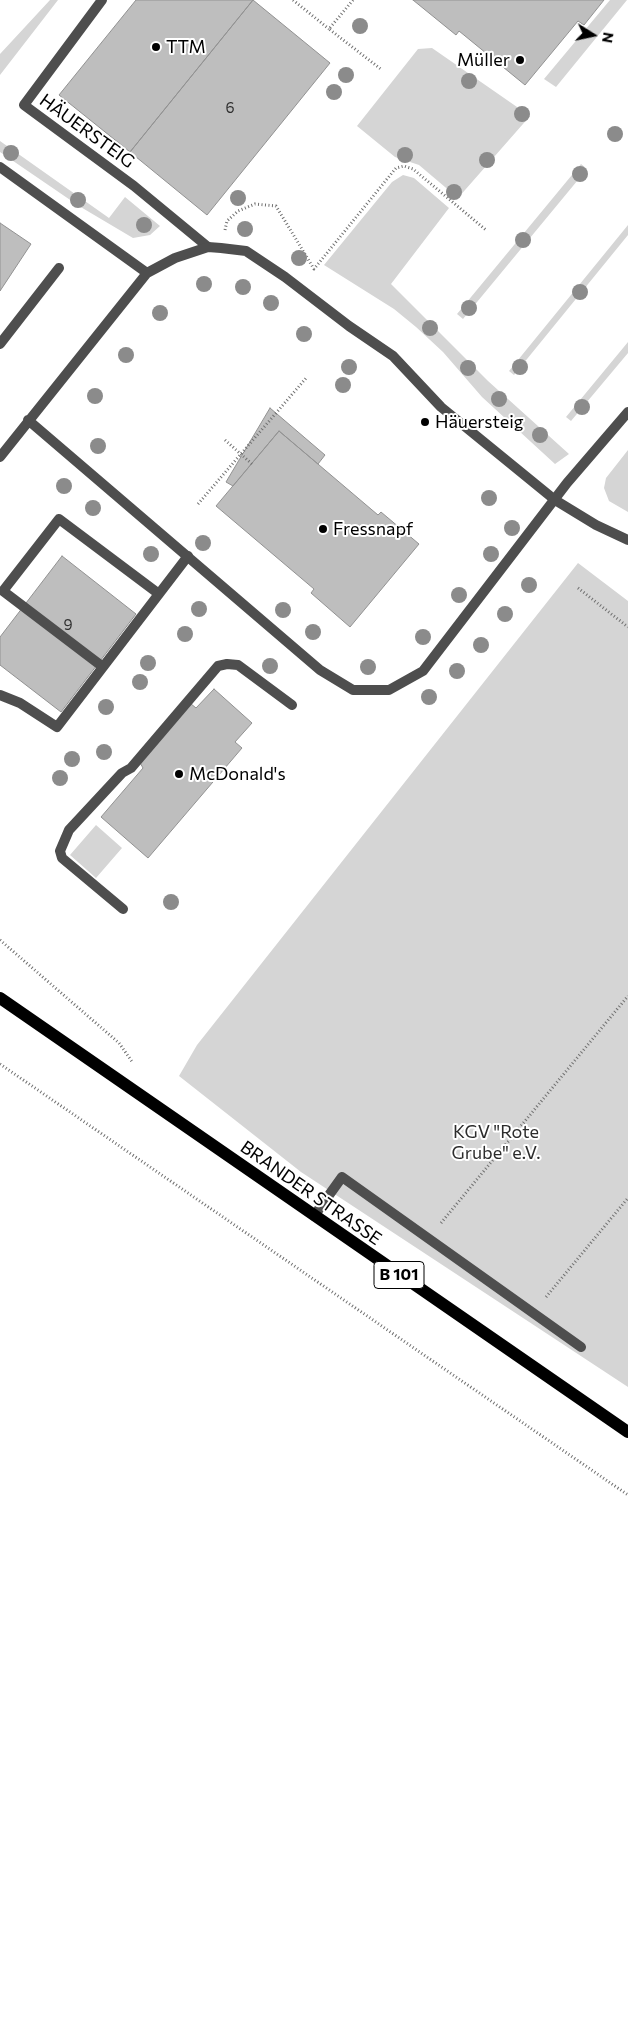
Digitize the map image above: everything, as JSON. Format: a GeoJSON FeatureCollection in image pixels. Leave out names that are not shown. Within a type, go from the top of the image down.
{"type":"FeatureCollection","features":[{"type":"Feature","properties":{"kind":"main road","name":"BRANDER STRASSE"},"geometry":{"type":"LineString","coordinates":[[0,998],[628,1432]]}},
{"type":"Feature","properties":{"kind":"street","name":"HÄUERSTEIG"},"geometry":{"type":"LineString","coordinates":[[102,0],[24,105],[134,186],[208,247]]}},
{"type":"Feature","properties":{"kind":"street"},"geometry":{"type":"LineString","coordinates":[[0,167],[147,273]]}},
{"type":"Feature","properties":{"kind":"street"},"geometry":{"type":"LineString","coordinates":[[0,457],[147,273],[175,258],[208,247],[246,251],[285,277],[392,356],[441,407],[555,500],[596,525],[628,540]]}},
{"type":"Feature","properties":{"kind":"street"},"geometry":{"type":"LineString","coordinates":[[0,344],[59,268]]}},
{"type":"Feature","properties":{"kind":"street"},"geometry":{"type":"LineString","coordinates":[[28,420],[320,670],[353,690],[389,690],[423,671],[567,483],[628,412]]}},
{"type":"Feature","properties":{"kind":"street"},"geometry":{"type":"LineString","coordinates":[[103,667],[3,591],[59,519],[159,594]]}},
{"type":"Feature","properties":{"kind":"street"},"geometry":{"type":"LineString","coordinates":[[0,695],[20,703],[57,727],[188,556]]}},
{"type":"Feature","properties":{"kind":"street"},"geometry":{"type":"LineString","coordinates":[[123,909],[62,858],[60,851],[69,830],[122,773],[131,768],[218,666],[227,664],[238,666],[292,705]]}},
{"type":"Feature","properties":{"kind":"street"},"geometry":{"type":"LineString","coordinates":[[314,1216],[342,1177],[581,1347]]}},
{"type":"Feature","properties":{"kind":"path"},"geometry":{"type":"LineString","coordinates":[[293,0],[382,70]]}},
{"type":"Feature","properties":{"kind":"path"},"geometry":{"type":"LineString","coordinates":[[329,29],[353,0]]}},
{"type":"Feature","properties":{"kind":"path"},"geometry":{"type":"LineString","coordinates":[[221,248],[227,221],[238,211],[256,204],[276,206],[314,269],[396,168],[404,166],[413,169],[486,230]]}},
{"type":"Feature","properties":{"kind":"path"},"geometry":{"type":"LineString","coordinates":[[198,504],[306,376]]}},
{"type":"Feature","properties":{"kind":"path"},"geometry":{"type":"LineString","coordinates":[[225,440],[252,464]]}},
{"type":"Feature","properties":{"kind":"path"},"geometry":{"type":"LineString","coordinates":[[578,588],[628,627]]}},
{"type":"Feature","properties":{"kind":"path"},"geometry":{"type":"LineString","coordinates":[[0,940],[119,1043],[135,1065]]}},
{"type":"Feature","properties":{"kind":"path"},"geometry":{"type":"LineString","coordinates":[[429,1238],[628,996]]}},
{"type":"Feature","properties":{"kind":"path"},"geometry":{"type":"LineString","coordinates":[[0,1064],[628,1495]]}},
{"type":"Feature","properties":{"kind":"path"},"geometry":{"type":"LineString","coordinates":[[533,1313],[628,1198]]}},
{"type":"Feature","properties":{"kind":"green space"},"geometry":{"type":"Polygon","coordinates":[[[50,0],[58,0],[0,75],[0,54],[50,0]]]}},
{"type":"Feature","properties":{"kind":"green space"},"geometry":{"type":"Polygon","coordinates":[[[610,0],[627,0],[556,87],[544,79],[610,0]]]}},
{"type":"Feature","properties":{"kind":"green space"},"geometry":{"type":"Polygon","coordinates":[[[432,48],[530,116],[458,198],[419,165],[395,157],[357,126],[418,49],[432,48]]]}},
{"type":"Feature","properties":{"kind":"green space"},"geometry":{"type":"Polygon","coordinates":[[[0,141],[109,218],[125,197],[160,226],[150,235],[133,238],[79,206],[0,152],[0,141]]]}},
{"type":"Feature","properties":{"kind":"green space"},"geometry":{"type":"Polygon","coordinates":[[[581,164],[587,169],[463,319],[457,314],[581,164]]]}},
{"type":"Feature","properties":{"kind":"green space"},"geometry":{"type":"Polygon","coordinates":[[[403,175],[414,178],[449,208],[391,284],[488,381],[569,454],[555,464],[482,397],[443,352],[416,327],[394,309],[324,265],[392,182],[403,175]]]}},
{"type":"Feature","properties":{"kind":"green space"},"geometry":{"type":"Polygon","coordinates":[[[628,225],[628,235],[514,375],[509,371],[628,225]]]}},
{"type":"Feature","properties":{"kind":"green space"},"geometry":{"type":"Polygon","coordinates":[[[628,342],[628,353],[571,421],[566,417],[628,342]]]}},
{"type":"Feature","properties":{"kind":"green space"},"geometry":{"type":"Polygon","coordinates":[[[628,450],[628,512],[609,501],[604,488],[606,478],[628,450]]]}},
{"type":"Feature","properties":{"kind":"green space","name":"KGV \"Rote Grube\" e.V."},"geometry":{"type":"Polygon","coordinates":[[[578,563],[628,601],[628,1387],[301,1172],[179,1076],[197,1045],[578,563]]]}},
{"type":"Feature","properties":{"kind":"green space"},"geometry":{"type":"Polygon","coordinates":[[[96,825],[122,848],[96,878],[70,855],[96,825]]]}},
{"type":"Feature","properties":{"kind":"building","name":"TTM"},"geometry":{"type":"Polygon","coordinates":[[[136,0],[253,0],[130,152],[59,95],[136,0]]]}},
{"type":"Feature","properties":{"kind":"building"},"geometry":{"type":"Polygon","coordinates":[[[253,0],[330,63],[207,215],[130,152],[253,0]]]}},
{"type":"Feature","properties":{"kind":"building","name":"Müller"},"geometry":{"type":"Polygon","coordinates":[[[413,0],[604,0],[584,25],[578,21],[525,85],[459,31],[456,35],[413,0]]]}},
{"type":"Feature","properties":{"kind":"building"},"geometry":{"type":"Polygon","coordinates":[[[0,223],[31,244],[0,291],[0,223]]]}},
{"type":"Feature","properties":{"kind":"building"},"geometry":{"type":"Polygon","coordinates":[[[270,408],[325,455],[318,464],[279,431],[233,486],[226,482],[270,408]]]}},
{"type":"Feature","properties":{"kind":"building","name":"Fressnapf"},"geometry":{"type":"Polygon","coordinates":[[[279,431],[378,515],[381,512],[419,544],[350,627],[311,593],[314,589],[216,506],[279,431]]]}},
{"type":"Feature","properties":{"kind":"building"},"geometry":{"type":"Polygon","coordinates":[[[62,556],[136,614],[61,712],[0,665],[0,637],[62,556]]]}},
{"type":"Feature","properties":{"kind":"building","name":"McDonald's"},"geometry":{"type":"Polygon","coordinates":[[[214,689],[252,723],[235,742],[242,748],[148,858],[101,817],[143,768],[139,761],[190,703],[196,708],[214,689]]]}},
{"type":"Feature","properties":{"kind":"place","name":"TTM"},"geometry":{"type":"Point","coordinates":[156,47]}},
{"type":"Feature","properties":{"kind":"place","name":"Müller"},"geometry":{"type":"Point","coordinates":[520,60]}},
{"type":"Feature","properties":{"kind":"place","name":"Häuersteig"},"geometry":{"type":"Point","coordinates":[425,422]}},
{"type":"Feature","properties":{"kind":"place","name":"Fressnapf"},"geometry":{"type":"Point","coordinates":[323,529]}},
{"type":"Feature","properties":{"kind":"place","name":"McDonald's"},"geometry":{"type":"Point","coordinates":[179,774]}}]}
